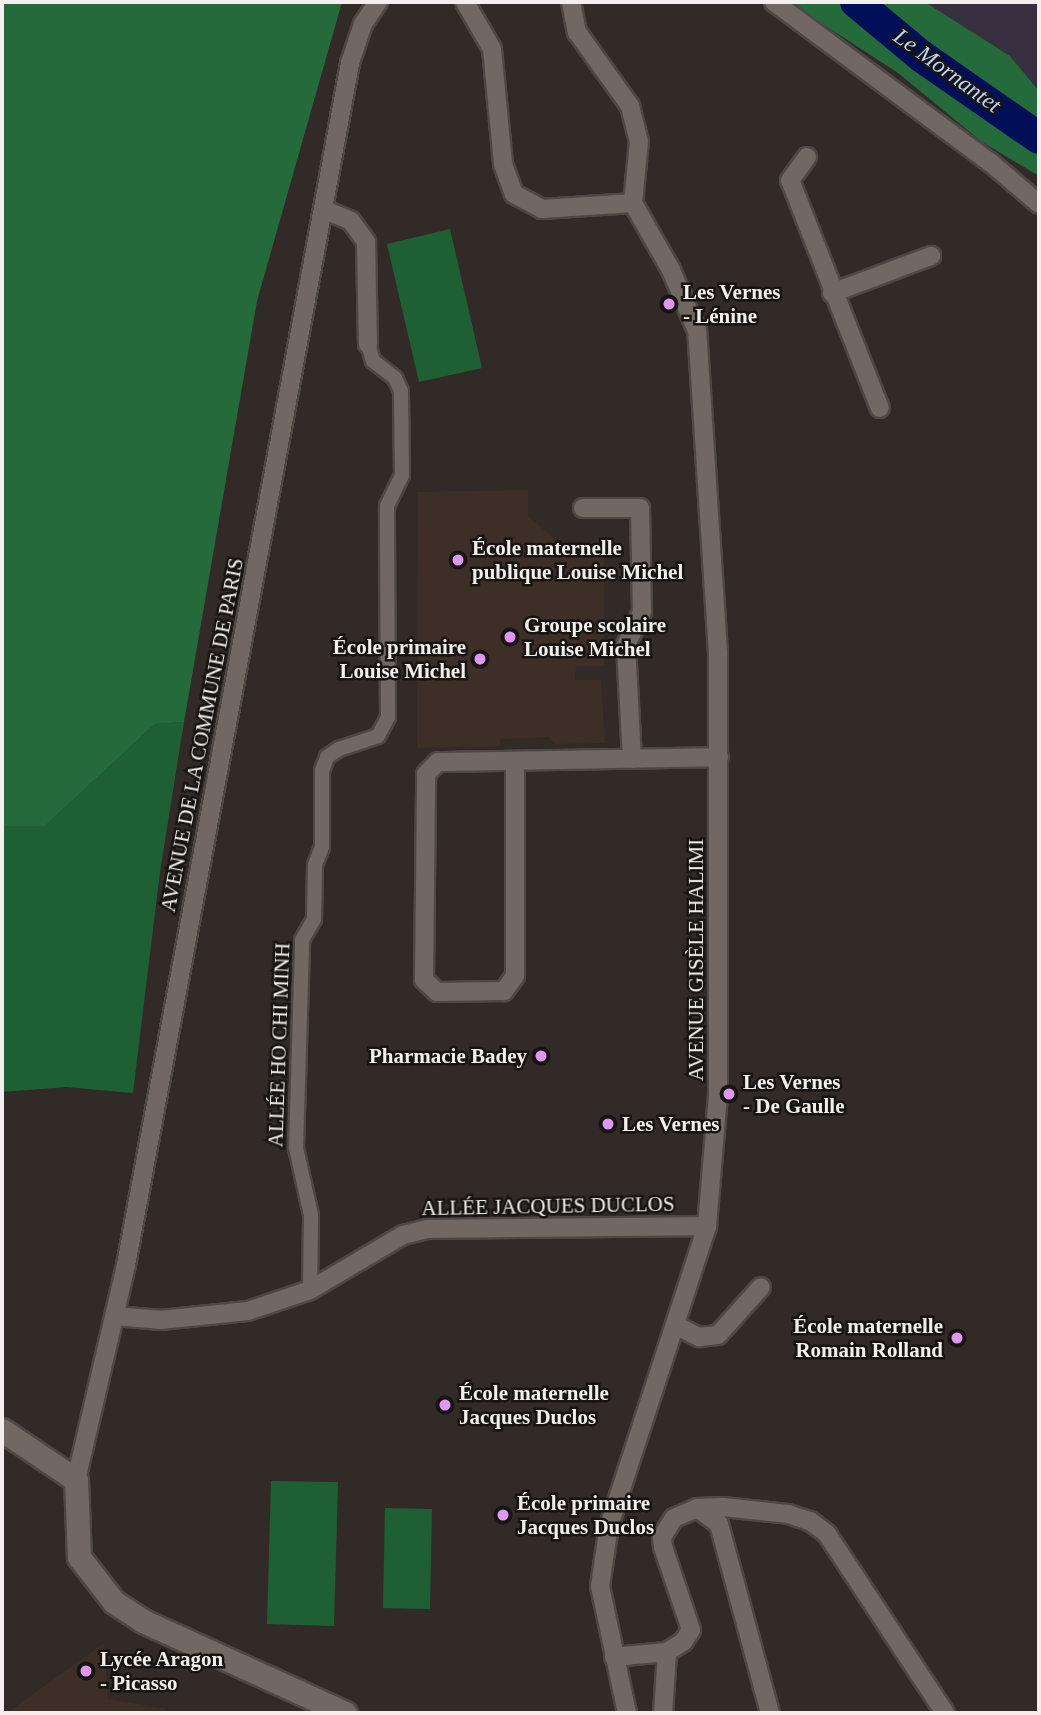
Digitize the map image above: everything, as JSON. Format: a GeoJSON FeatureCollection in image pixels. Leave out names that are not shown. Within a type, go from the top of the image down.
{"type":"FeatureCollection","features":[{"type":"Feature","properties":{"kind":"street","name":"AVENUE DE LA COMMUNE DE PARIS"},"geometry":{"type":"LineString","coordinates":[[76,1480],[115,1316],[350,63],[363,24],[379,2]]}},
{"type":"Feature","properties":{"kind":"street"},"geometry":{"type":"LineString","coordinates":[[465,2],[492,49],[503,164],[514,194],[542,209],[633,203],[639,141],[630,106],[577,32],[571,2]]}},
{"type":"Feature","properties":{"kind":"street"},"geometry":{"type":"LineString","coordinates":[[774,2],[991,163],[1039,204]]}},
{"type":"Feature","properties":{"kind":"street"},"geometry":{"type":"LineString","coordinates":[[807,158],[790,180],[832,293],[880,408]]}},
{"type":"Feature","properties":{"kind":"street","name":"AVENUE GISÈLE HALIMI"},"geometry":{"type":"LineString","coordinates":[[627,1713],[600,1586],[609,1526],[642,1415],[677,1326],[707,1226],[718,1094],[719,653],[697,331],[671,270],[633,203]]}},
{"type":"Feature","properties":{"kind":"street","name":"ALLÉE HO CHI MINH"},"geometry":{"type":"LineString","coordinates":[[310,1290],[311,1215],[296,1149],[302,940],[314,919],[315,866],[322,847],[322,771],[327,757],[378,736],[388,717],[387,506],[402,475],[401,391],[395,378],[373,361],[368,344],[366,242],[351,221],[323,209]]}},
{"type":"Feature","properties":{"kind":"street"},"geometry":{"type":"LineString","coordinates":[[832,293],[931,256]]}},
{"type":"Feature","properties":{"kind":"street"},"geometry":{"type":"LineString","coordinates":[[583,508],[640,508],[642,612],[626,645],[632,759]]}},
{"type":"Feature","properties":{"kind":"street"},"geometry":{"type":"LineString","coordinates":[[515,761],[515,976],[504,991],[437,992],[424,980],[426,774],[438,762],[719,757]]}},
{"type":"Feature","properties":{"kind":"street","name":"ALLÉE JACQUES DUCLOS"},"geometry":{"type":"LineString","coordinates":[[115,1316],[161,1320],[247,1311],[310,1290],[403,1235],[427,1229],[707,1226]]}},
{"type":"Feature","properties":{"kind":"street"},"geometry":{"type":"LineString","coordinates":[[677,1326],[699,1337],[718,1335],[761,1287]]}},
{"type":"Feature","properties":{"kind":"street"},"geometry":{"type":"LineString","coordinates":[[2,1430],[76,1480],[79,1557],[114,1602],[143,1621],[345,1713]]}},
{"type":"Feature","properties":{"kind":"street"},"geometry":{"type":"LineString","coordinates":[[614,1657],[667,1652],[683,1642],[691,1630],[662,1537],[674,1518],[697,1508],[788,1514],[810,1521],[827,1534],[945,1713]]}},
{"type":"Feature","properties":{"kind":"street"},"geometry":{"type":"LineString","coordinates":[[697,1508],[719,1524],[770,1713]]}},
{"type":"Feature","properties":{"kind":"street"},"geometry":{"type":"LineString","coordinates":[[663,1713],[667,1652]]}},
{"type":"Feature","properties":{"kind":"shaded area"},"geometry":{"type":"Polygon","coordinates":[[[925,2],[1039,2],[1039,91],[1010,56],[925,2]]]}},
{"type":"Feature","properties":{"kind":"shaded area","name":"Groupe scolaire Louise Michel"},"geometry":{"type":"Polygon","coordinates":[[[528,490],[528,516],[558,542],[604,546],[604,666],[576,666],[575,680],[601,680],[605,743],[554,744],[549,737],[500,739],[500,746],[417,748],[418,492],[528,490]]]}},
{"type":"Feature","properties":{"kind":"shaded area","name":"Lycée Aragon - Picasso"},"geometry":{"type":"Polygon","coordinates":[[[104,1643],[108,1699],[167,1709],[166,1713],[7,1713],[104,1643]]]}},
{"type":"Feature","properties":{"kind":"green space"},"geometry":{"type":"Polygon","coordinates":[[[2,2],[342,2],[257,301],[184,722],[155,724],[45,826],[2,826],[2,2]]]}},
{"type":"Feature","properties":{"kind":"green space"},"geometry":{"type":"Polygon","coordinates":[[[789,2],[925,2],[1010,56],[1039,91],[1039,176],[982,142],[898,73],[789,2]]]}},
{"type":"Feature","properties":{"kind":"green space"},"geometry":{"type":"Polygon","coordinates":[[[450,229],[482,368],[419,382],[387,244],[450,229]]]}},
{"type":"Feature","properties":{"kind":"green space"},"geometry":{"type":"Polygon","coordinates":[[[184,722],[160,872],[133,1093],[66,1087],[2,1092],[2,826],[45,826],[155,724],[184,722]]]}},
{"type":"Feature","properties":{"kind":"green space"},"geometry":{"type":"Polygon","coordinates":[[[271,1481],[338,1482],[334,1626],[267,1624],[271,1481]]]}},
{"type":"Feature","properties":{"kind":"green space"},"geometry":{"type":"Polygon","coordinates":[[[385,1508],[432,1509],[430,1609],[383,1608],[385,1508]]]}},
{"type":"Feature","properties":{"kind":"waterway","name":"Le Mornantet"},"geometry":{"type":"LineString","coordinates":[[856,2],[921,56],[1039,138]]}},
{"type":"Feature","properties":{"kind":"place","name":"Les Vernes - Lénine"},"geometry":{"type":"Point","coordinates":[669,304]}},
{"type":"Feature","properties":{"kind":"place","name":"École maternelle publique Louise Michel"},"geometry":{"type":"Point","coordinates":[458,560]}},
{"type":"Feature","properties":{"kind":"place","name":"Groupe scolaire Louise Michel"},"geometry":{"type":"Point","coordinates":[510,637]}},
{"type":"Feature","properties":{"kind":"place","name":"École primaire Louise Michel"},"geometry":{"type":"Point","coordinates":[480,659]}},
{"type":"Feature","properties":{"kind":"place","name":"Pharmacie Badey"},"geometry":{"type":"Point","coordinates":[541,1056]}},
{"type":"Feature","properties":{"kind":"place","name":"Les Vernes - De Gaulle"},"geometry":{"type":"Point","coordinates":[729,1094]}},
{"type":"Feature","properties":{"kind":"place","name":"Les Vernes"},"geometry":{"type":"Point","coordinates":[608,1124]}},
{"type":"Feature","properties":{"kind":"place","name":"École maternelle Romain Rolland"},"geometry":{"type":"Point","coordinates":[957,1338]}},
{"type":"Feature","properties":{"kind":"place","name":"École maternelle Jacques Duclos"},"geometry":{"type":"Point","coordinates":[445,1405]}},
{"type":"Feature","properties":{"kind":"place","name":"École primaire Jacques Duclos"},"geometry":{"type":"Point","coordinates":[503,1515]}},
{"type":"Feature","properties":{"kind":"place","name":"Lycée Aragon - Picasso"},"geometry":{"type":"Point","coordinates":[86,1671]}}]}
